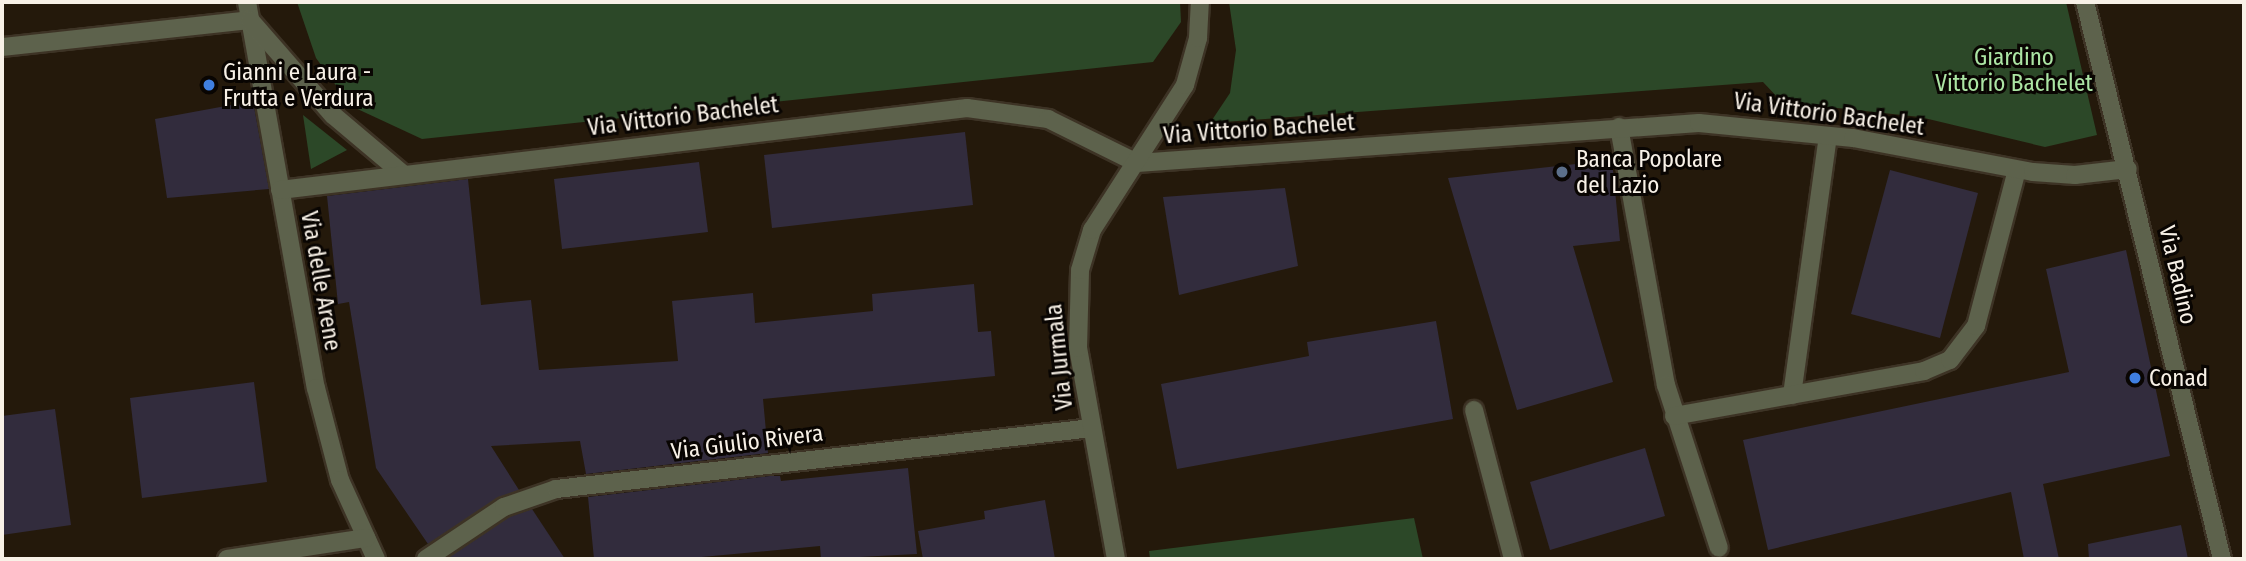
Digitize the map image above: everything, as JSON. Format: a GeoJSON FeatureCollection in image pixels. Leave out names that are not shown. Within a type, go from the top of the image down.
{"type":"FeatureCollection","features":[{"type":"Feature","properties":{"kind":"street","name":"Via delle Arene"},"geometry":{"type":"LineString","coordinates":[[247,2],[326,429],[340,480],[376,559]]}},
{"type":"Feature","properties":{"kind":"street","name":"Via Jurmala"},"geometry":{"type":"LineString","coordinates":[[1115,559],[1076,324],[1080,270],[1092,230],[1185,85],[1198,38],[1200,2]]}},
{"type":"Feature","properties":{"kind":"street","name":"Via Badino"},"geometry":{"type":"LineString","coordinates":[[2085,2],[2222,559]]}},
{"type":"Feature","properties":{"kind":"street"},"geometry":{"type":"LineString","coordinates":[[2,47],[250,20],[333,115],[403,174]]}},
{"type":"Feature","properties":{"kind":"street","name":"Via Vittorio Bachelet"},"geometry":{"type":"LineString","coordinates":[[280,190],[967,107],[1048,119],[1136,163],[1619,127],[1717,124],[1828,135],[2017,170],[2075,175],[2128,169]]}},
{"type":"Feature","properties":{"kind":"street"},"geometry":{"type":"LineString","coordinates":[[1619,127],[1674,416],[1719,548]]}},
{"type":"Feature","properties":{"kind":"street"},"geometry":{"type":"LineString","coordinates":[[1792,395],[1828,135]]}},
{"type":"Feature","properties":{"kind":"street"},"geometry":{"type":"LineString","coordinates":[[1674,416],[1924,371],[1962,349],[1976,326],[2017,170]]}},
{"type":"Feature","properties":{"kind":"street"},"geometry":{"type":"LineString","coordinates":[[1474,410],[1513,559]]}},
{"type":"Feature","properties":{"kind":"street","name":"Via Giulio Rivera"},"geometry":{"type":"LineString","coordinates":[[426,559],[504,508],[556,489],[1092,428]]}},
{"type":"Feature","properties":{"kind":"street"},"geometry":{"type":"LineString","coordinates":[[227,559],[366,538]]}},
{"type":"Feature","properties":{"kind":"green space"},"geometry":{"type":"Polygon","coordinates":[[[297,2],[1180,2],[1181,22],[1153,62],[422,139],[351,106],[316,58],[297,2]]]}},
{"type":"Feature","properties":{"kind":"green space","name":"Giardino Vittorio Bachelet"},"geometry":{"type":"Polygon","coordinates":[[[1229,2],[2066,2],[2097,135],[2045,147],[1920,117],[1782,102],[1763,82],[1210,123],[1230,93],[1236,50],[1229,2]]]}},
{"type":"Feature","properties":{"kind":"green space"},"geometry":{"type":"Polygon","coordinates":[[[303,115],[347,150],[311,169],[303,115]]]}},
{"type":"Feature","properties":{"kind":"green space"},"geometry":{"type":"Polygon","coordinates":[[[1414,518],[1423,559],[1150,559],[1149,551],[1414,518]]]}},
{"type":"Feature","properties":{"kind":"building"},"geometry":{"type":"Polygon","coordinates":[[[253,101],[269,189],[167,198],[155,119],[253,101]]]}},
{"type":"Feature","properties":{"kind":"building"},"geometry":{"type":"Polygon","coordinates":[[[965,132],[973,205],[772,228],[764,155],[965,132]]]}},
{"type":"Feature","properties":{"kind":"building"},"geometry":{"type":"Polygon","coordinates":[[[1612,160],[1620,241],[1573,246],[1613,382],[1517,410],[1448,178],[1612,160]]]}},
{"type":"Feature","properties":{"kind":"building"},"geometry":{"type":"Polygon","coordinates":[[[699,162],[708,232],[562,249],[554,179],[699,162]]]}},
{"type":"Feature","properties":{"kind":"building"},"geometry":{"type":"Polygon","coordinates":[[[1890,170],[1978,193],[1940,338],[1851,314],[1890,170]]]}},
{"type":"Feature","properties":{"kind":"building"},"geometry":{"type":"Polygon","coordinates":[[[468,179],[481,305],[531,300],[539,370],[678,361],[672,301],[753,293],[755,323],[873,311],[872,294],[974,284],[978,332],[991,331],[995,376],[763,399],[768,453],[586,474],[580,441],[491,446],[519,490],[498,498],[428,544],[376,468],[349,302],[338,304],[327,196],[468,179]]]}},
{"type":"Feature","properties":{"kind":"building"},"geometry":{"type":"Polygon","coordinates":[[[1285,188],[1298,266],[1179,295],[1163,197],[1285,188]]]}},
{"type":"Feature","properties":{"kind":"building"},"geometry":{"type":"Polygon","coordinates":[[[2126,250],[2170,456],[2043,484],[2059,559],[2024,559],[2011,492],[1768,550],[1743,440],[2069,372],[2046,269],[2126,250]]]}},
{"type":"Feature","properties":{"kind":"building"},"geometry":{"type":"Polygon","coordinates":[[[1436,321],[1453,419],[1177,469],[1161,384],[1309,356],[1307,342],[1436,321]]]}},
{"type":"Feature","properties":{"kind":"building"},"geometry":{"type":"Polygon","coordinates":[[[254,382],[267,482],[142,498],[130,398],[254,382]]]}},
{"type":"Feature","properties":{"kind":"building"},"geometry":{"type":"Polygon","coordinates":[[[55,409],[71,525],[2,535],[2,416],[55,409]]]}},
{"type":"Feature","properties":{"kind":"building"},"geometry":{"type":"Polygon","coordinates":[[[1645,448],[1665,516],[1550,550],[1530,482],[1645,448]]]}},
{"type":"Feature","properties":{"kind":"building"},"geometry":{"type":"Polygon","coordinates":[[[908,468],[917,554],[821,559],[820,546],[680,559],[594,559],[588,497],[770,476],[780,476],[781,481],[908,468]]]}},
{"type":"Feature","properties":{"kind":"building"},"geometry":{"type":"Polygon","coordinates":[[[1045,500],[1055,559],[923,559],[918,531],[985,519],[984,511],[1045,500]]]}},
{"type":"Feature","properties":{"kind":"building"},"geometry":{"type":"Polygon","coordinates":[[[532,509],[565,559],[446,559],[509,517],[532,509]]]}},
{"type":"Feature","properties":{"kind":"building"},"geometry":{"type":"Polygon","coordinates":[[[2181,525],[2188,559],[2089,559],[2088,544],[2181,525]]]}},
{"type":"Feature","properties":{"kind":"place","name":"Gianni e Laura - Frutta e Verdura"},"geometry":{"type":"Point","coordinates":[209,85]}},
{"type":"Feature","properties":{"kind":"place","name":"Banca Popolare del Lazio"},"geometry":{"type":"Point","coordinates":[1562,172]}},
{"type":"Feature","properties":{"kind":"place","name":"Conad"},"geometry":{"type":"Point","coordinates":[2135,378]}}]}
